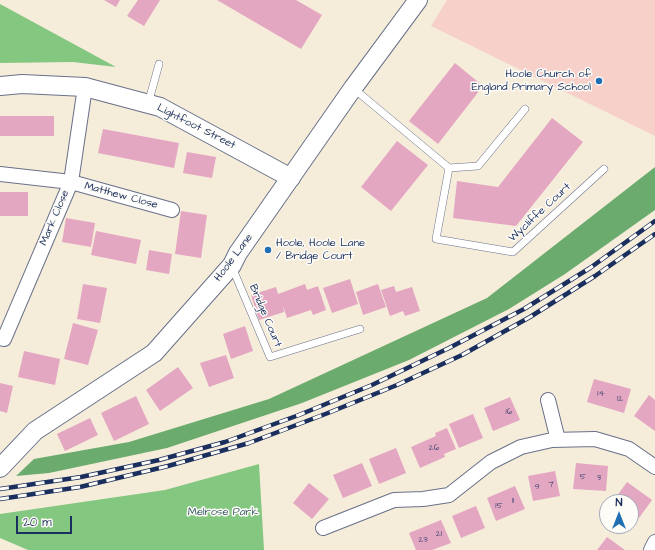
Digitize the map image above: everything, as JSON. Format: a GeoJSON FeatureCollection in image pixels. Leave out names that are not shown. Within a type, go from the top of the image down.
{"type":"FeatureCollection","features":[{"type":"Feature","properties":{"kind":"street","name":"Hoole Lane"},"geometry":{"type":"LineString","coordinates":[[4,463],[35,431],[154,353],[232,265],[238,253],[353,88],[418,0]]}},
{"type":"Feature","properties":{"kind":"street","name":"Lightfoot Street"},"geometry":{"type":"LineString","coordinates":[[0,86],[22,84],[85,87],[160,107],[291,178]]}},
{"type":"Feature","properties":{"kind":"street","name":"Mark Close"},"geometry":{"type":"LineString","coordinates":[[0,338],[4,339],[71,182],[85,87]]}},
{"type":"Feature","properties":{"kind":"street","name":"Matthew Close"},"geometry":{"type":"LineString","coordinates":[[0,174],[71,182],[172,210]]}},
{"type":"Feature","properties":{"kind":"street"},"geometry":{"type":"LineString","coordinates":[[548,400],[558,440]]}},
{"type":"Feature","properties":{"kind":"street"},"geometry":{"type":"LineString","coordinates":[[322,528],[394,500],[423,500],[448,495],[491,462],[521,447],[558,440],[595,439],[629,449],[655,467]]}},
{"type":"Feature","properties":{"kind":"street"},"geometry":{"type":"LineString","coordinates":[[651,550],[655,542]]}},
{"type":"Feature","properties":{"kind":"lane"},"geometry":{"type":"LineString","coordinates":[[148,104],[158,64]]}},
{"type":"Feature","properties":{"kind":"lane"},"geometry":{"type":"LineString","coordinates":[[353,88],[449,168],[478,166],[525,109]]}},
{"type":"Feature","properties":{"kind":"lane","name":"Wycliffe Court"},"geometry":{"type":"LineString","coordinates":[[449,168],[436,239],[514,252],[604,169]]}},
{"type":"Feature","properties":{"kind":"lane","name":"Bridge Court"},"geometry":{"type":"LineString","coordinates":[[232,265],[270,357],[360,329]]}},
{"type":"Feature","properties":{"kind":"shaded area","name":"Hoole Church of England Primary School"},"geometry":{"type":"Polygon","coordinates":[[[447,0],[655,0],[655,136],[431,26],[447,0]]]}},
{"type":"Feature","properties":{"kind":"green space"},"geometry":{"type":"Polygon","coordinates":[[[0,4],[116,67],[73,62],[0,63],[0,4]]]}},
{"type":"Feature","properties":{"kind":"green space"},"geometry":{"type":"Polygon","coordinates":[[[655,167],[655,210],[565,274],[509,309],[409,360],[302,403],[167,448],[49,473],[16,476],[34,459],[129,442],[269,399],[487,298],[655,167]]]}},
{"type":"Feature","properties":{"kind":"green space","name":"Melrose Park"},"geometry":{"type":"Polygon","coordinates":[[[259,464],[264,550],[28,550],[0,538],[0,514],[165,490],[259,464]]]}},
{"type":"Feature","properties":{"kind":"building"},"geometry":{"type":"Polygon","coordinates":[[[104,0],[120,0],[116,7],[104,0]]]}},
{"type":"Feature","properties":{"kind":"building"},"geometry":{"type":"Polygon","coordinates":[[[138,0],[160,0],[144,26],[127,16],[138,0]]]}},
{"type":"Feature","properties":{"kind":"building"},"geometry":{"type":"Polygon","coordinates":[[[217,0],[296,0],[322,15],[301,49],[217,0]]]}},
{"type":"Feature","properties":{"kind":"building"},"geometry":{"type":"Polygon","coordinates":[[[455,63],[483,86],[438,144],[409,121],[455,63]]]}},
{"type":"Feature","properties":{"kind":"building"},"geometry":{"type":"Polygon","coordinates":[[[0,116],[54,116],[54,136],[0,136],[0,116]]]}},
{"type":"Feature","properties":{"kind":"building"},"geometry":{"type":"Polygon","coordinates":[[[552,118],[583,142],[516,226],[453,218],[457,181],[498,187],[552,118]]]}},
{"type":"Feature","properties":{"kind":"building"},"geometry":{"type":"Polygon","coordinates":[[[103,129],[179,143],[174,168],[98,153],[103,129]]]}},
{"type":"Feature","properties":{"kind":"building"},"geometry":{"type":"Polygon","coordinates":[[[397,141],[428,165],[391,211],[361,187],[397,141]]]}},
{"type":"Feature","properties":{"kind":"building"},"geometry":{"type":"Polygon","coordinates":[[[187,152],[216,157],[212,178],[183,173],[187,152]]]}},
{"type":"Feature","properties":{"kind":"building"},"geometry":{"type":"Polygon","coordinates":[[[0,192],[28,192],[28,216],[0,216],[0,192]]]}},
{"type":"Feature","properties":{"kind":"building"},"geometry":{"type":"Polygon","coordinates":[[[181,211],[207,215],[201,258],[175,254],[181,211]]]}},
{"type":"Feature","properties":{"kind":"building"},"geometry":{"type":"Polygon","coordinates":[[[66,218],[95,223],[91,247],[62,242],[66,218]]]}},
{"type":"Feature","properties":{"kind":"building"},"geometry":{"type":"Polygon","coordinates":[[[96,231],[141,240],[136,264],[91,255],[96,231]]]}},
{"type":"Feature","properties":{"kind":"building"},"geometry":{"type":"Polygon","coordinates":[[[149,250],[172,254],[169,274],[146,270],[149,250]]]}},
{"type":"Feature","properties":{"kind":"building"},"geometry":{"type":"Polygon","coordinates":[[[350,279],[358,304],[332,313],[323,288],[350,279]]]}},
{"type":"Feature","properties":{"kind":"building"},"geometry":{"type":"Polygon","coordinates":[[[83,284],[107,288],[100,323],[77,319],[83,284]]]}},
{"type":"Feature","properties":{"kind":"building"},"geometry":{"type":"Polygon","coordinates":[[[305,284],[307,290],[318,286],[326,310],[313,315],[311,310],[287,318],[283,306],[284,312],[259,320],[251,295],[276,287],[278,294],[305,284]]]}},
{"type":"Feature","properties":{"kind":"building"},"geometry":{"type":"Polygon","coordinates":[[[378,284],[386,307],[363,315],[356,292],[378,284]]]}},
{"type":"Feature","properties":{"kind":"building"},"geometry":{"type":"Polygon","coordinates":[[[394,286],[396,292],[412,287],[420,311],[405,316],[403,311],[390,316],[381,290],[394,286]]]}},
{"type":"Feature","properties":{"kind":"building"},"geometry":{"type":"Polygon","coordinates":[[[73,323],[98,330],[88,365],[64,359],[73,323]]]}},
{"type":"Feature","properties":{"kind":"building"},"geometry":{"type":"Polygon","coordinates":[[[245,326],[253,351],[231,359],[223,334],[245,326]]]}},
{"type":"Feature","properties":{"kind":"building"},"geometry":{"type":"Polygon","coordinates":[[[24,351],[60,359],[55,385],[18,377],[24,351]]]}},
{"type":"Feature","properties":{"kind":"building"},"geometry":{"type":"Polygon","coordinates":[[[226,355],[234,378],[209,387],[200,363],[226,355]]]}},
{"type":"Feature","properties":{"kind":"building"},"geometry":{"type":"Polygon","coordinates":[[[178,367],[193,388],[160,411],[146,390],[178,367]]]}},
{"type":"Feature","properties":{"kind":"building"},"geometry":{"type":"Polygon","coordinates":[[[594,379],[631,389],[624,413],[587,402],[594,379]]]}},
{"type":"Feature","properties":{"kind":"building"},"geometry":{"type":"Polygon","coordinates":[[[0,383],[13,386],[7,413],[0,411],[0,383]]]}},
{"type":"Feature","properties":{"kind":"building"},"geometry":{"type":"Polygon","coordinates":[[[649,395],[655,400],[655,431],[634,416],[649,395]]]}},
{"type":"Feature","properties":{"kind":"building"},"geometry":{"type":"Polygon","coordinates":[[[136,396],[149,424],[114,441],[101,413],[136,396]]]}},
{"type":"Feature","properties":{"kind":"building"},"geometry":{"type":"Polygon","coordinates":[[[510,397],[520,420],[493,431],[484,408],[510,397]]]}},
{"type":"Feature","properties":{"kind":"building"},"geometry":{"type":"Polygon","coordinates":[[[473,414],[483,438],[459,448],[449,424],[473,414]]]}},
{"type":"Feature","properties":{"kind":"building"},"geometry":{"type":"Polygon","coordinates":[[[90,418],[98,435],[65,451],[57,434],[90,418]]]}},
{"type":"Feature","properties":{"kind":"building"},"geometry":{"type":"Polygon","coordinates":[[[447,428],[456,449],[444,454],[445,457],[420,468],[411,447],[436,436],[435,433],[447,428]]]}},
{"type":"Feature","properties":{"kind":"building"},"geometry":{"type":"Polygon","coordinates":[[[396,448],[406,473],[379,484],[369,459],[396,448]]]}},
{"type":"Feature","properties":{"kind":"building"},"geometry":{"type":"Polygon","coordinates":[[[362,463],[372,486],[343,498],[333,475],[362,463]]]}},
{"type":"Feature","properties":{"kind":"building"},"geometry":{"type":"Polygon","coordinates":[[[576,463],[608,466],[606,491],[573,489],[576,463]]]}},
{"type":"Feature","properties":{"kind":"building"},"geometry":{"type":"Polygon","coordinates":[[[555,471],[560,496],[533,501],[528,476],[555,471]]]}},
{"type":"Feature","properties":{"kind":"building"},"geometry":{"type":"Polygon","coordinates":[[[627,482],[652,500],[639,518],[639,494],[618,494],[627,482]]]}},
{"type":"Feature","properties":{"kind":"building"},"geometry":{"type":"Polygon","coordinates":[[[309,483],[329,499],[312,519],[293,503],[309,483]]]}},
{"type":"Feature","properties":{"kind":"building"},"geometry":{"type":"Polygon","coordinates":[[[515,486],[525,509],[496,521],[487,498],[515,486]]]}},
{"type":"Feature","properties":{"kind":"building"},"geometry":{"type":"Polygon","coordinates":[[[476,506],[485,528],[461,538],[452,516],[476,506]]]}},
{"type":"Feature","properties":{"kind":"building"},"geometry":{"type":"Polygon","coordinates":[[[441,520],[451,543],[432,550],[416,550],[409,533],[441,520]]]}},
{"type":"Feature","properties":{"kind":"building"},"geometry":{"type":"Polygon","coordinates":[[[607,537],[625,550],[597,550],[607,537]]]}},
{"type":"Feature","properties":{"kind":"railway"},"geometry":{"type":"LineString","coordinates":[[0,489],[81,477],[159,460],[225,442],[299,415],[372,385],[449,348],[524,309],[590,268],[655,221]]}},
{"type":"Feature","properties":{"kind":"railway"},"geometry":{"type":"LineString","coordinates":[[0,499],[80,487],[168,466],[249,443],[328,413],[397,385],[462,355],[530,317],[595,276],[655,234]]}},
{"type":"Feature","properties":{"kind":"place","name":"Hoole Church of England Primary School"},"geometry":{"type":"Point","coordinates":[599,81]}},
{"type":"Feature","properties":{"kind":"place","name":"Hoole, Hoole Lane / Bridge Court"},"geometry":{"type":"Point","coordinates":[268,250]}}]}
